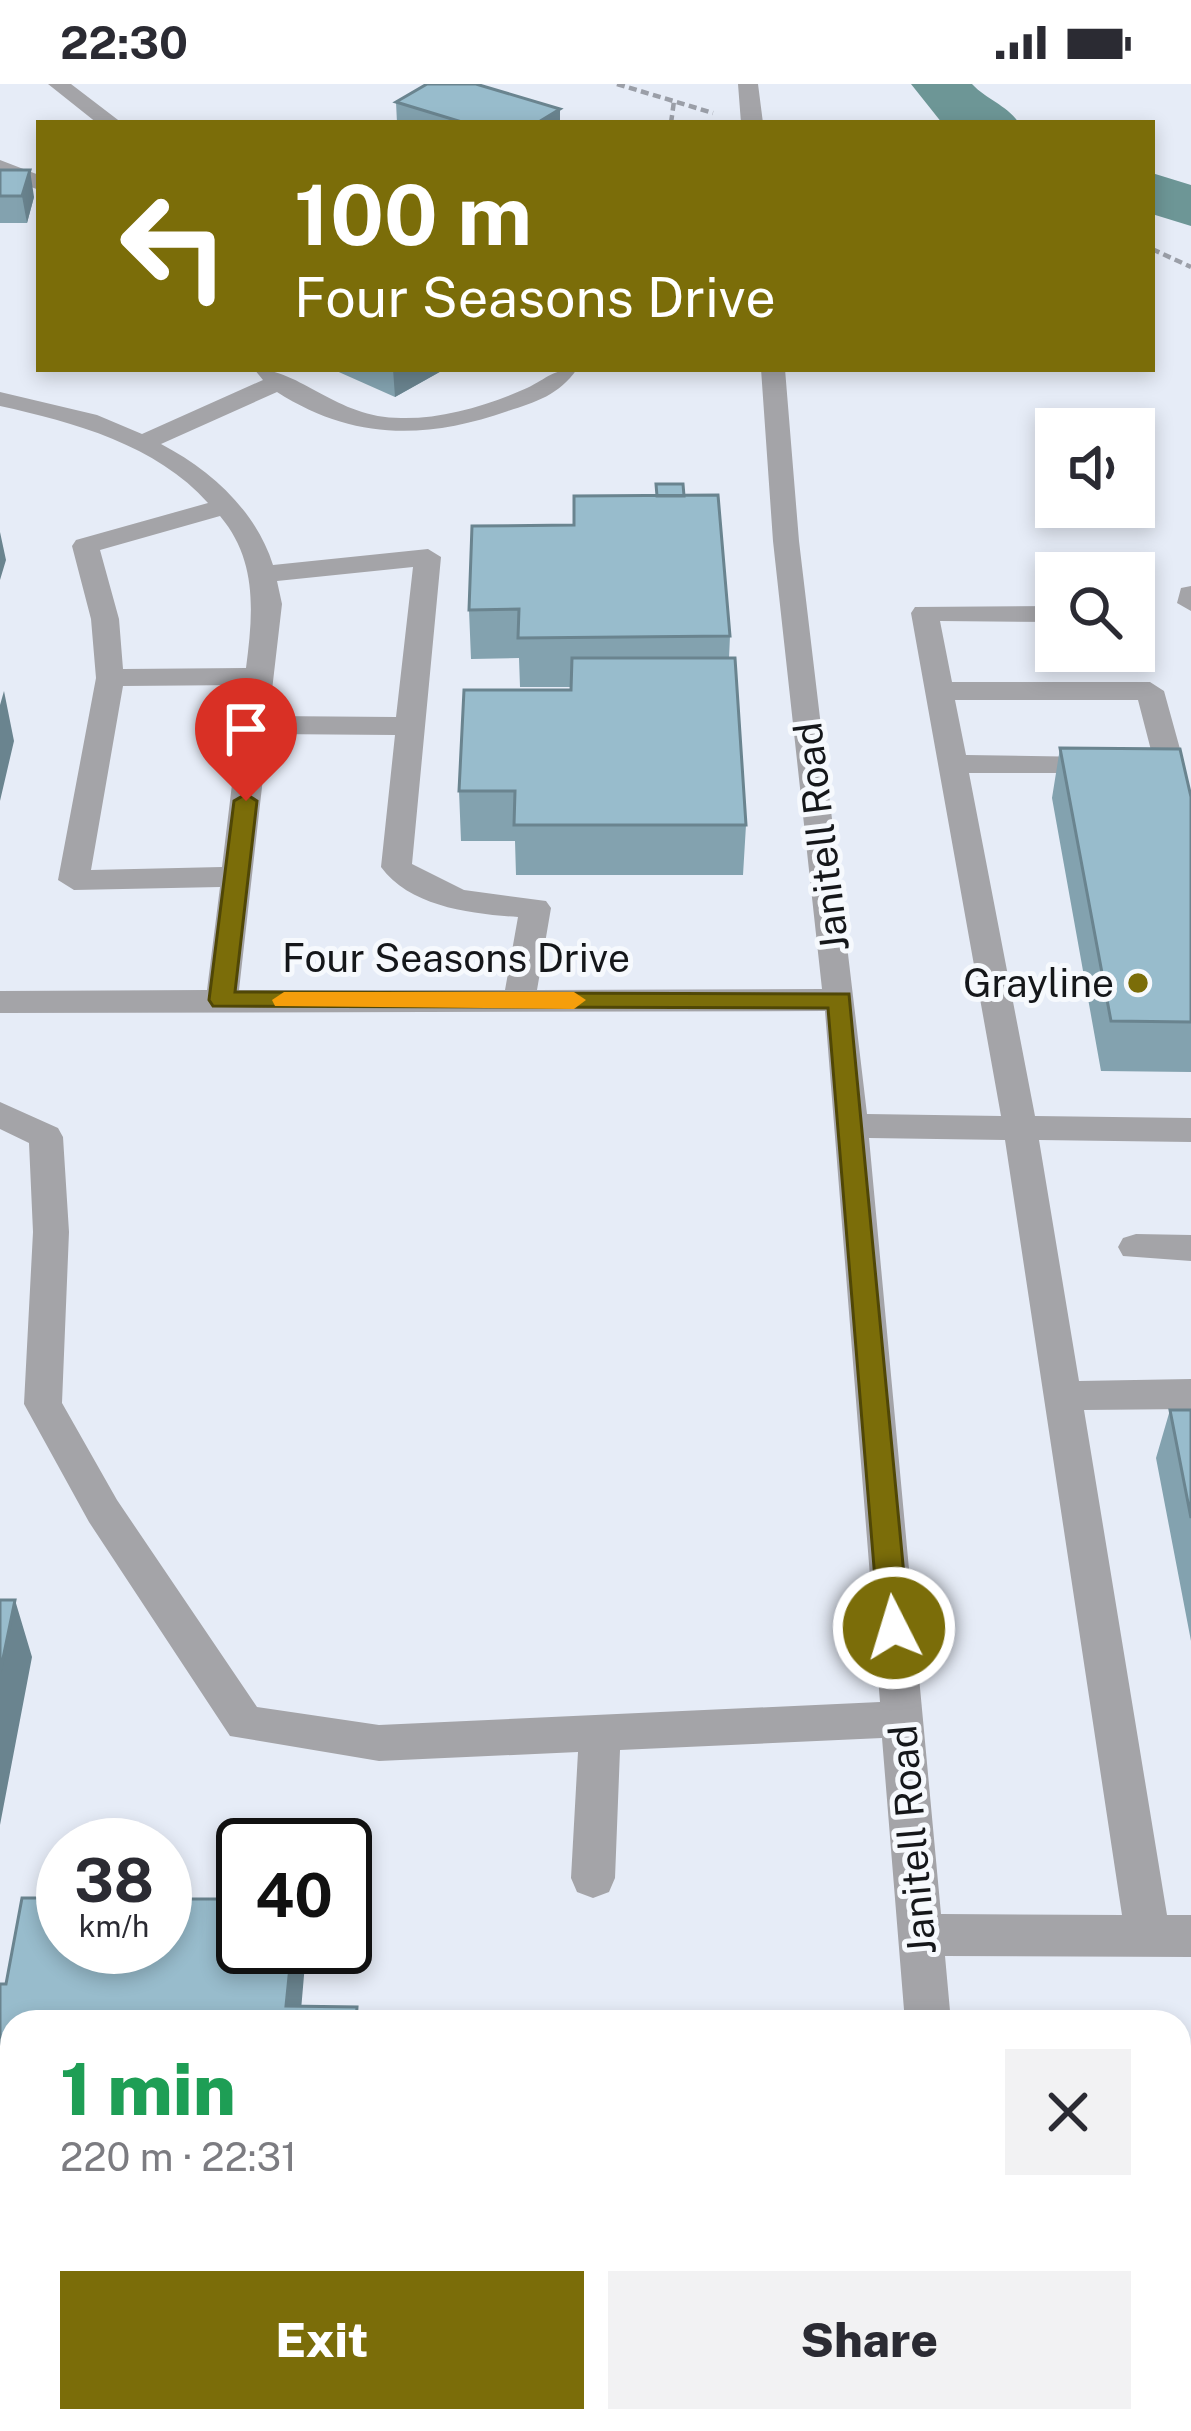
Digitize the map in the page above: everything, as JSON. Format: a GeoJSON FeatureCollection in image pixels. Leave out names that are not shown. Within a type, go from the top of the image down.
{"type":"FeatureCollection","features":[{"type":"Feature","properties":{"kind":"street"},"geometry":{"type":"LineString","coordinates":[[58,84],[107,120]]}},
{"type":"Feature","properties":{"kind":"street"},"geometry":{"type":"LineString","coordinates":[[748,84],[752,120]]}},
{"type":"Feature","properties":{"kind":"street"},"geometry":{"type":"LineString","coordinates":[[0,167],[36,182]]}},
{"type":"Feature","properties":{"kind":"street"},"geometry":{"type":"LineString","coordinates":[[142,443],[271,376],[341,419],[376,427],[450,424],[555,386],[563,372]]}},
{"type":"Feature","properties":{"kind":"street","name":"Janitell Road"},"geometry":{"type":"LineString","coordinates":[[773,372],[786,541],[840,1000],[927,2010]]}},
{"type":"Feature","properties":{"kind":"street"},"geometry":{"type":"LineString","coordinates":[[0,399],[64,413],[142,443],[198,476],[252,542],[266,574],[268,604],[222,1000]]}},
{"type":"Feature","properties":{"kind":"street"},"geometry":{"type":"LineString","coordinates":[[226,506],[86,545],[105,619],[110,678],[74,880],[236,877]]}},
{"type":"Feature","properties":{"kind":"street"},"geometry":{"type":"LineString","coordinates":[[266,574],[428,557],[396,867],[420,888],[460,904],[535,908],[520,1000]]}},
{"type":"Feature","properties":{"kind":"street"},"geometry":{"type":"LineString","coordinates":[[1191,594],[1191,603]]}},
{"type":"Feature","properties":{"kind":"street"},"geometry":{"type":"LineString","coordinates":[[920,1935],[1170,1936],[1062,1396],[1020,1128],[925,614],[1035,614]]}},
{"type":"Feature","properties":{"kind":"street"},"geometry":{"type":"LineString","coordinates":[[110,678],[260,676]]}},
{"type":"Feature","properties":{"kind":"street"},"geometry":{"type":"LineString","coordinates":[[939,691],[1150,691],[1170,767],[952,764]]}},
{"type":"Feature","properties":{"kind":"street"},"geometry":{"type":"LineString","coordinates":[[255,725],[410,726]]}},
{"type":"Feature","properties":{"kind":"street","name":"Four Seasons Drive"},"geometry":{"type":"LineString","coordinates":[[0,1002],[840,1000]]}},
{"type":"Feature","properties":{"kind":"street"},"geometry":{"type":"LineString","coordinates":[[0,1114],[46,1137],[52,1232],[43,1404],[104,1511],[245,1723],[379,1742],[902,1719]]}},
{"type":"Feature","properties":{"kind":"street"},"geometry":{"type":"LineString","coordinates":[[851,1126],[1191,1130]]}},
{"type":"Feature","properties":{"kind":"street"},"geometry":{"type":"LineString","coordinates":[[1136,1247],[1191,1248]]}},
{"type":"Feature","properties":{"kind":"street"},"geometry":{"type":"LineString","coordinates":[[1062,1396],[1191,1394]]}},
{"type":"Feature","properties":{"kind":"street"},"geometry":{"type":"LineString","coordinates":[[592,1878],[600,1733]]}},
{"type":"Feature","properties":{"kind":"path"},"geometry":{"type":"LineString","coordinates":[[617,84],[728,118]]}},
{"type":"Feature","properties":{"kind":"path"},"geometry":{"type":"LineString","coordinates":[[674,101],[675,120]]}},
{"type":"Feature","properties":{"kind":"path"},"geometry":{"type":"LineString","coordinates":[[1155,250],[1191,267]]}},
{"type":"Feature","properties":{"kind":"building"},"geometry":{"type":"Polygon","coordinates":[[[427,84],[476,84],[560,109],[542,120],[455,120],[396,102],[427,84]]]}},
{"type":"Feature","properties":{"kind":"building"},"geometry":{"type":"Polygon","coordinates":[[[0,170],[30,170],[22,196],[0,196],[0,170]]]}},
{"type":"Feature","properties":{"kind":"building"},"geometry":{"type":"Polygon","coordinates":[[[656,484],[683,484],[684,496],[657,496],[656,484]]]}},
{"type":"Feature","properties":{"kind":"building"},"geometry":{"type":"Polygon","coordinates":[[[718,495],[730,636],[518,638],[519,609],[469,610],[472,526],[574,525],[574,496],[718,495]]]}},
{"type":"Feature","properties":{"kind":"building"},"geometry":{"type":"Polygon","coordinates":[[[572,658],[735,658],[746,825],[514,825],[515,791],[459,791],[464,690],[571,690],[572,658]]]}},
{"type":"Feature","properties":{"kind":"building","name":"Grayline"},"geometry":{"type":"Polygon","coordinates":[[[1060,748],[1180,749],[1191,797],[1191,1022],[1111,1021],[1060,748]]]}},
{"type":"Feature","properties":{"kind":"building"},"geometry":{"type":"Polygon","coordinates":[[[1170,1410],[1191,1410],[1191,1518],[1170,1410]]]}},
{"type":"Feature","properties":{"kind":"building"},"geometry":{"type":"Polygon","coordinates":[[[0,1600],[15,1600],[0,1673],[0,1600]]]}},
{"type":"Feature","properties":{"kind":"building"},"geometry":{"type":"Polygon","coordinates":[[[22,1898],[36,1898],[36,1974],[192,1974],[192,1899],[216,1899],[216,1974],[289,1974],[286,2006],[357,2010],[0,2010],[0,1984],[6,1984],[22,1898]]]}},
{"type":"Feature","properties":{"kind":"waterway"},"geometry":{"type":"LineString","coordinates":[[940,84],[965,112],[982,120]]}},
{"type":"Feature","properties":{"kind":"waterway"},"geometry":{"type":"LineString","coordinates":[[1155,193],[1191,207]]}},
{"type":"Feature","properties":{"kind":"slow traffic"},"geometry":{"type":"LineString","coordinates":[[284,1000],[574,1000]]}},
{"type":"Feature","properties":{"kind":"place","name":"Grayline"},"geometry":{"type":"Point","coordinates":[1138,983]}},
{"type":"Feature","properties":{"kind":"route"},"geometry":{"type":"LineString","coordinates":[[246,801],[222,1000],[840,1000],[894,1628]]}}]}
